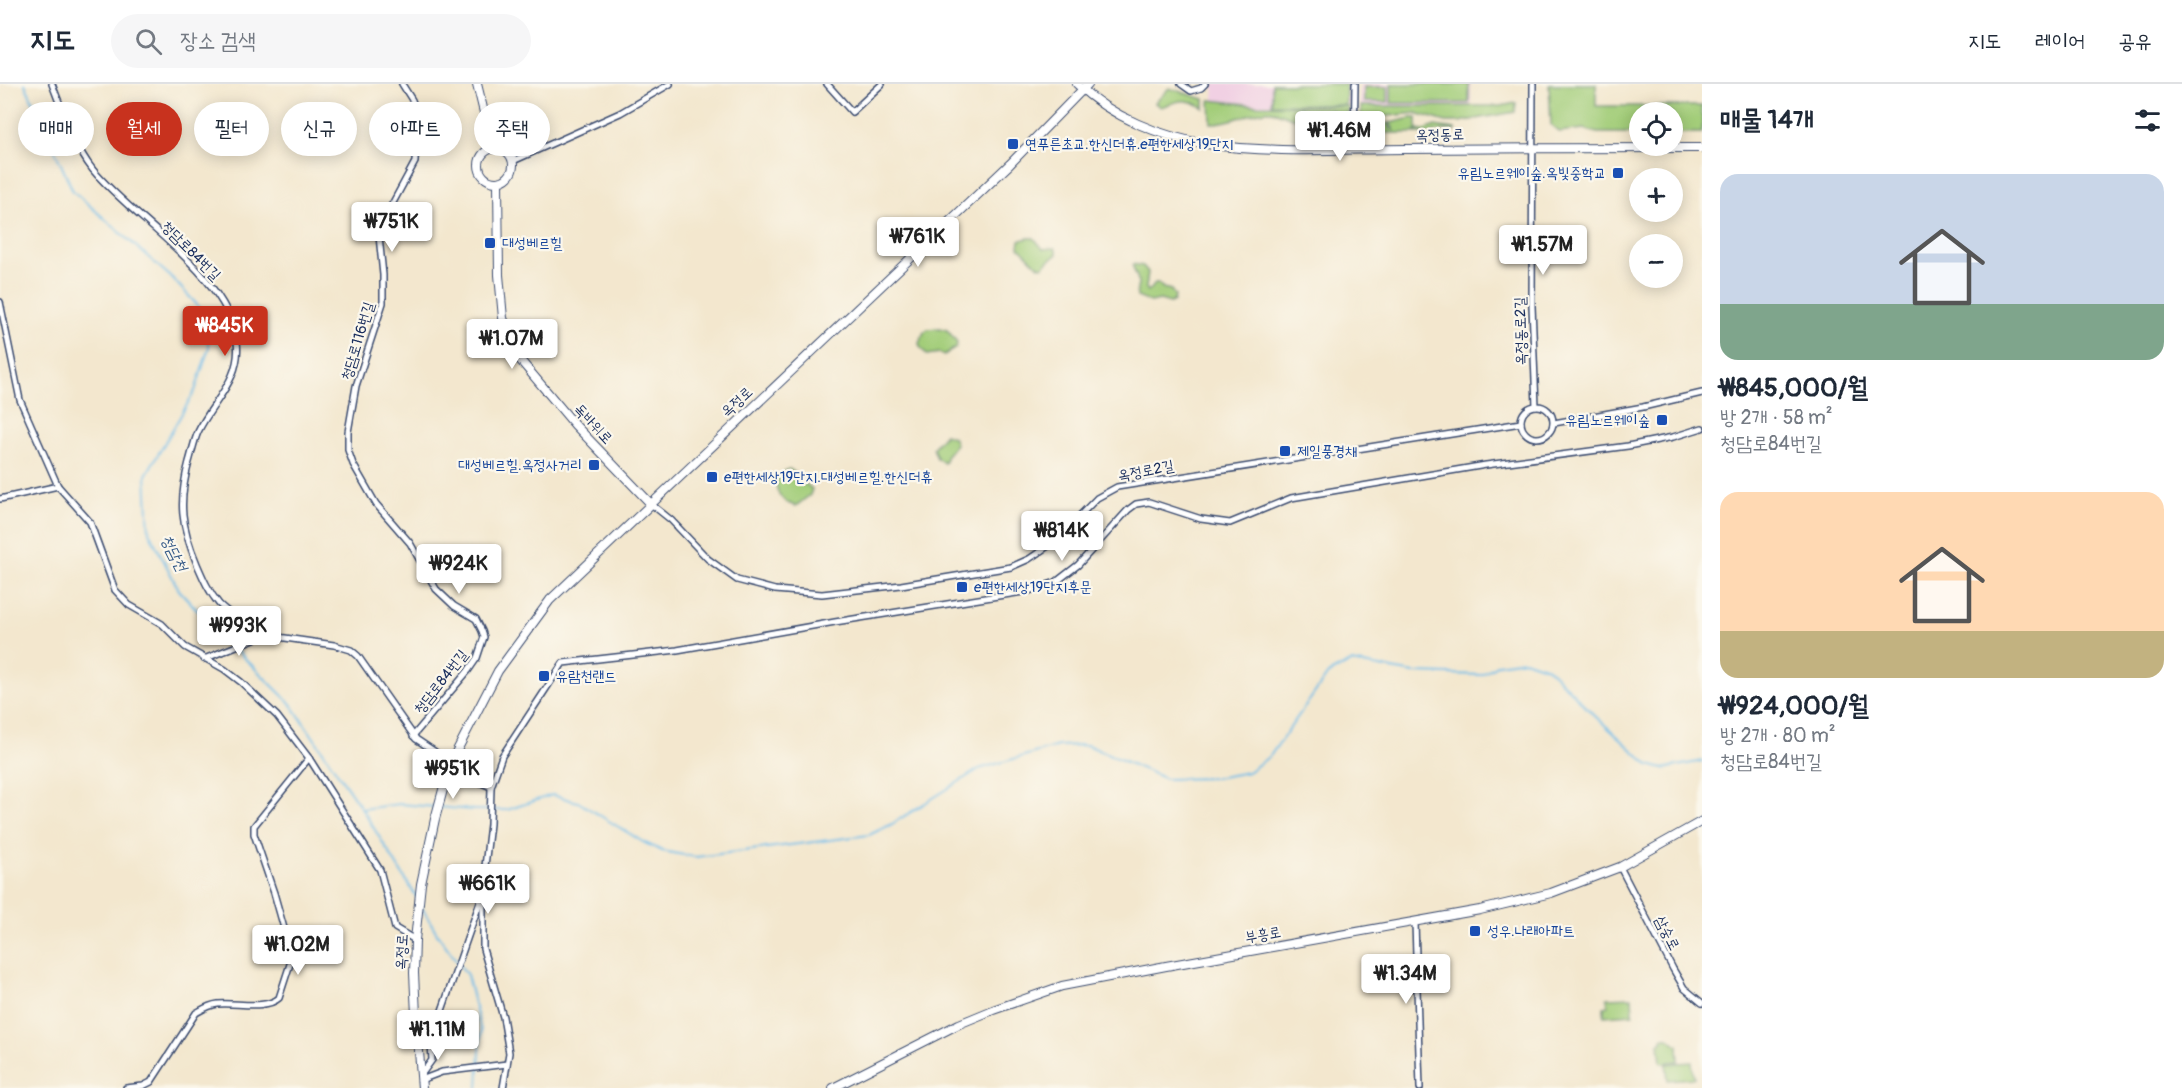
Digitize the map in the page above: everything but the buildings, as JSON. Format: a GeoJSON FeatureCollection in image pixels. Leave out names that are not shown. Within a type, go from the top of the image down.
{"type":"FeatureCollection","features":[{"type":"Feature","properties":{"kind":"main road"},"geometry":{"type":"LineString","coordinates":[[477,84],[481,102]]}},
{"type":"Feature","properties":{"kind":"main road","name":"옥정동로"},"geometry":{"type":"LineString","coordinates":[[1082,86],[1123,116],[1157,132],[1209,144],[1262,148],[1354,149],[1702,148]]}},
{"type":"Feature","properties":{"kind":"main road","name":"옥정로"},"geometry":{"type":"LineString","coordinates":[[422,1081],[414,973],[421,884],[450,764],[498,671],[550,600],[1010,164],[1082,86]]}},
{"type":"Feature","properties":{"kind":"main road"},"geometry":{"type":"LineString","coordinates":[[484,156],[481,160],[481,171],[488,179],[498,182],[508,177],[513,167],[510,156]]}},
{"type":"Feature","properties":{"kind":"main road","name":"독바위로"},"geometry":{"type":"LineString","coordinates":[[498,182],[499,274],[503,318],[516,355],[575,425],[651,504]]}},
{"type":"Feature","properties":{"kind":"main road","name":"부흥로"},"geometry":{"type":"LineString","coordinates":[[833,1088],[959,1024],[1062,986],[1480,910],[1551,893],[1620,867],[1702,821]]}},
{"type":"Feature","properties":{"kind":"street","name":"청담로84번길"},"geometry":{"type":"LineString","coordinates":[[52,84],[78,144],[94,170],[122,201],[195,267],[219,299],[233,327],[237,344],[236,364],[225,390],[202,425],[194,443],[182,487],[183,517],[192,552],[211,593],[223,608],[264,635]]}},
{"type":"Feature","properties":{"kind":"street","name":"청담로116번길"},"geometry":{"type":"LineString","coordinates":[[348,437],[356,386],[383,303],[384,275],[379,240],[380,231],[415,162],[417,114],[402,84]]}},
{"type":"Feature","properties":{"kind":"street"},"geometry":{"type":"LineString","coordinates":[[513,161],[620,113],[670,84]]}},
{"type":"Feature","properties":{"kind":"street"},"geometry":{"type":"LineString","coordinates":[[827,84],[852,112],[882,84]]}},
{"type":"Feature","properties":{"kind":"street"},"geometry":{"type":"LineString","coordinates":[[1181,84],[1191,91],[1205,84]]}},
{"type":"Feature","properties":{"kind":"street"},"geometry":{"type":"LineString","coordinates":[[1354,149],[1355,84]]}},
{"type":"Feature","properties":{"kind":"street","name":"옥정동로2길"},"geometry":{"type":"LineString","coordinates":[[1533,84],[1532,306],[1536,406]]}},
{"type":"Feature","properties":{"kind":"street"},"geometry":{"type":"LineString","coordinates":[[0,302],[20,400],[58,486],[90,522],[115,590],[121,598],[162,624],[185,647],[224,669],[255,693],[277,716],[309,758],[380,870],[395,928],[415,940]]}},
{"type":"Feature","properties":{"kind":"street"},"geometry":{"type":"LineString","coordinates":[[1554,423],[1662,403],[1702,393]]}},
{"type":"Feature","properties":{"kind":"street"},"geometry":{"type":"LineString","coordinates":[[1536,406],[1547,409],[1554,423],[1553,429],[1546,437],[1535,439],[1525,433],[1521,418],[1527,410],[1536,406]]}},
{"type":"Feature","properties":{"kind":"street","name":"옥정로2길"},"geometry":{"type":"LineString","coordinates":[[651,504],[671,520],[708,559],[737,580],[775,590],[822,594],[902,585],[1011,567],[1029,559],[1054,542],[1097,498],[1117,487],[1521,423]]}},
{"type":"Feature","properties":{"kind":"street"},"geometry":{"type":"LineString","coordinates":[[503,1088],[508,1053],[503,1017],[483,949],[483,893],[491,787],[502,756],[562,663],[677,650],[1029,591],[1056,582],[1078,565],[1136,504],[1149,502],[1201,519],[1230,523],[1291,498],[1486,465],[1628,446],[1702,428]]}},
{"type":"Feature","properties":{"kind":"street","name":"청담로84번길"},"geometry":{"type":"LineString","coordinates":[[348,437],[348,450],[353,464],[376,504],[410,543],[440,594],[454,606],[476,619],[482,631],[483,644],[473,664],[413,736]]}},
{"type":"Feature","properties":{"kind":"street"},"geometry":{"type":"LineString","coordinates":[[0,499],[58,486]]}},
{"type":"Feature","properties":{"kind":"street","name":"청담로84번길"},"geometry":{"type":"LineString","coordinates":[[204,659],[264,635],[334,645],[351,650],[413,736],[465,776],[491,787]]}},
{"type":"Feature","properties":{"kind":"street"},"geometry":{"type":"LineString","coordinates":[[126,1088],[143,1086],[150,1082],[196,1013],[206,1007],[215,1004],[268,1004],[279,998],[290,964],[291,953],[254,834],[254,826],[266,808],[309,758]]}},
{"type":"Feature","properties":{"kind":"street","name":"삼숭로"},"geometry":{"type":"LineString","coordinates":[[1620,867],[1672,969],[1684,988],[1702,1003]]}},
{"type":"Feature","properties":{"kind":"street"},"geometry":{"type":"LineString","coordinates":[[422,1081],[432,1060],[431,1042],[483,893]]}},
{"type":"Feature","properties":{"kind":"street"},"geometry":{"type":"LineString","coordinates":[[1415,921],[1420,1088]]}},
{"type":"Feature","properties":{"kind":"street"},"geometry":{"type":"LineString","coordinates":[[422,1081],[441,1072],[507,1064]]}},
{"type":"Feature","properties":{"kind":"shaded area"},"geometry":{"type":"Polygon","coordinates":[[[1214,84],[1351,84],[1351,105],[1257,104],[1214,100],[1214,84]]]}},
{"type":"Feature","properties":{"kind":"shaded area"},"geometry":{"type":"Polygon","coordinates":[[[1360,84],[1471,84],[1471,105],[1360,105],[1360,84]]]}},
{"type":"Feature","properties":{"kind":"green space"},"geometry":{"type":"Polygon","coordinates":[[[1272,84],[1346,84],[1346,105],[1272,104],[1272,84]]]}},
{"type":"Feature","properties":{"kind":"green space"},"geometry":{"type":"Polygon","coordinates":[[[1391,84],[1469,84],[1469,103],[1391,103],[1391,84]]]}},
{"type":"Feature","properties":{"kind":"green space"},"geometry":{"type":"Polygon","coordinates":[[[1549,84],[1596,84],[1596,106],[1629,106],[1629,133],[1597,133],[1584,129],[1559,132],[1551,125],[1549,84]]]}},
{"type":"Feature","properties":{"kind":"green space"},"geometry":{"type":"Polygon","coordinates":[[[1364,87],[1388,87],[1388,102],[1364,102],[1364,87]]]}},
{"type":"Feature","properties":{"kind":"green space"},"geometry":{"type":"Polygon","coordinates":[[[1169,88],[1204,99],[1204,108],[1187,101],[1178,101],[1161,107],[1155,103],[1169,88]]]}},
{"type":"Feature","properties":{"kind":"green space"},"geometry":{"type":"Polygon","coordinates":[[[1210,100],[1256,105],[1348,106],[1348,117],[1339,116],[1331,110],[1296,119],[1269,111],[1225,122],[1211,123],[1210,100]]]}},
{"type":"Feature","properties":{"kind":"green space"},"geometry":{"type":"Polygon","coordinates":[[[1516,103],[1515,112],[1459,122],[1446,122],[1416,113],[1369,118],[1361,116],[1361,106],[1501,106],[1516,103]]]}},
{"type":"Feature","properties":{"kind":"green space"},"geometry":{"type":"Polygon","coordinates":[[[1683,106],[1702,106],[1702,133],[1683,133],[1683,106]]]}},
{"type":"Feature","properties":{"kind":"green space"},"geometry":{"type":"Polygon","coordinates":[[[1417,118],[1417,130],[1414,131],[1435,126],[1455,129],[1455,131],[1359,133],[1359,130],[1389,123],[1390,128],[1394,130],[1390,123],[1417,118]]]}},
{"type":"Feature","properties":{"kind":"green space"},"geometry":{"type":"Polygon","coordinates":[[[1034,238],[1043,249],[1055,248],[1057,254],[1042,267],[1037,265],[1019,247],[1020,240],[1034,238]]]}},
{"type":"Feature","properties":{"kind":"green space"},"geometry":{"type":"Polygon","coordinates":[[[1133,264],[1143,266],[1148,272],[1146,288],[1148,291],[1155,283],[1158,283],[1163,288],[1171,290],[1175,296],[1174,301],[1170,303],[1160,300],[1150,302],[1137,297],[1138,279],[1133,264]]]}},
{"type":"Feature","properties":{"kind":"green space"},"geometry":{"type":"Polygon","coordinates":[[[928,329],[947,330],[957,342],[956,348],[944,355],[940,353],[927,355],[919,343],[924,332],[928,329]]]}},
{"type":"Feature","properties":{"kind":"green space"},"geometry":{"type":"Polygon","coordinates":[[[945,434],[953,437],[956,444],[944,463],[937,458],[933,448],[945,434]]]}},
{"type":"Feature","properties":{"kind":"green space"},"geometry":{"type":"Polygon","coordinates":[[[789,469],[795,474],[800,484],[806,484],[812,489],[810,495],[796,506],[784,500],[777,490],[778,478],[789,469]]]}},
{"type":"Feature","properties":{"kind":"green space"},"geometry":{"type":"Polygon","coordinates":[[[1632,997],[1633,1014],[1604,1016],[1604,1007],[1608,1006],[1607,998],[1632,997]]]}},
{"type":"Feature","properties":{"kind":"green space"},"geometry":{"type":"Polygon","coordinates":[[[1662,1038],[1668,1038],[1678,1045],[1679,1061],[1661,1063],[1659,1043],[1662,1042],[1662,1038]]]}},
{"type":"Feature","properties":{"kind":"green space"},"geometry":{"type":"Polygon","coordinates":[[[1692,1062],[1694,1078],[1668,1080],[1666,1064],[1692,1062]]]}},
{"type":"Feature","properties":{"kind":"waterway","name":"청담천"},"geometry":{"type":"LineString","coordinates":[[25,84],[73,191],[172,278],[200,308],[209,347],[195,391],[146,475],[149,532],[179,590],[291,704],[362,809],[417,898]]}},
{"type":"Feature","properties":{"kind":"waterway"},"geometry":{"type":"LineString","coordinates":[[362,809],[399,804],[474,810],[507,810],[552,795],[578,802],[662,851],[696,857],[869,835],[892,824],[979,769],[1058,746],[1087,745],[1166,779],[1215,778],[1248,772],[1270,756],[1328,674],[1351,662],[1414,673],[1481,675],[1498,664],[1524,660],[1548,668],[1595,716],[1649,765],[1663,769],[1702,761]]}},
{"type":"Feature","properties":{"kind":"waterway","name":"청담천"},"geometry":{"type":"LineString","coordinates":[[421,906],[438,935],[467,975],[481,1031],[478,1088]]}},
{"type":"Feature","properties":{"kind":"place","name":"연푸른초교.한신더휴.e편한세상19단지"},"geometry":{"type":"Point","coordinates":[1013,144]}},
{"type":"Feature","properties":{"kind":"place","name":"유림노르웨이숲.옥빛중학교"},"geometry":{"type":"Point","coordinates":[1618,173]}},
{"type":"Feature","properties":{"kind":"place","name":"대성베르힐"},"geometry":{"type":"Point","coordinates":[490,243]}},
{"type":"Feature","properties":{"kind":"place","name":"유림노르웨이숲"},"geometry":{"type":"Point","coordinates":[1662,420]}},
{"type":"Feature","properties":{"kind":"place","name":"제일풍경채"},"geometry":{"type":"Point","coordinates":[1285,451]}},
{"type":"Feature","properties":{"kind":"place","name":"대성베르힐.옥정사거리"},"geometry":{"type":"Point","coordinates":[594,465]}},
{"type":"Feature","properties":{"kind":"place","name":"e편한세상19단지.대성베르힐.한신더휴"},"geometry":{"type":"Point","coordinates":[712,477]}},
{"type":"Feature","properties":{"kind":"place","name":"e편한세상19단지후문"},"geometry":{"type":"Point","coordinates":[962,587]}},
{"type":"Feature","properties":{"kind":"place","name":"유람천랜드"},"geometry":{"type":"Point","coordinates":[544,676]}},
{"type":"Feature","properties":{"kind":"place","name":"성우.나래아파트"},"geometry":{"type":"Point","coordinates":[1475,931]}}]}
